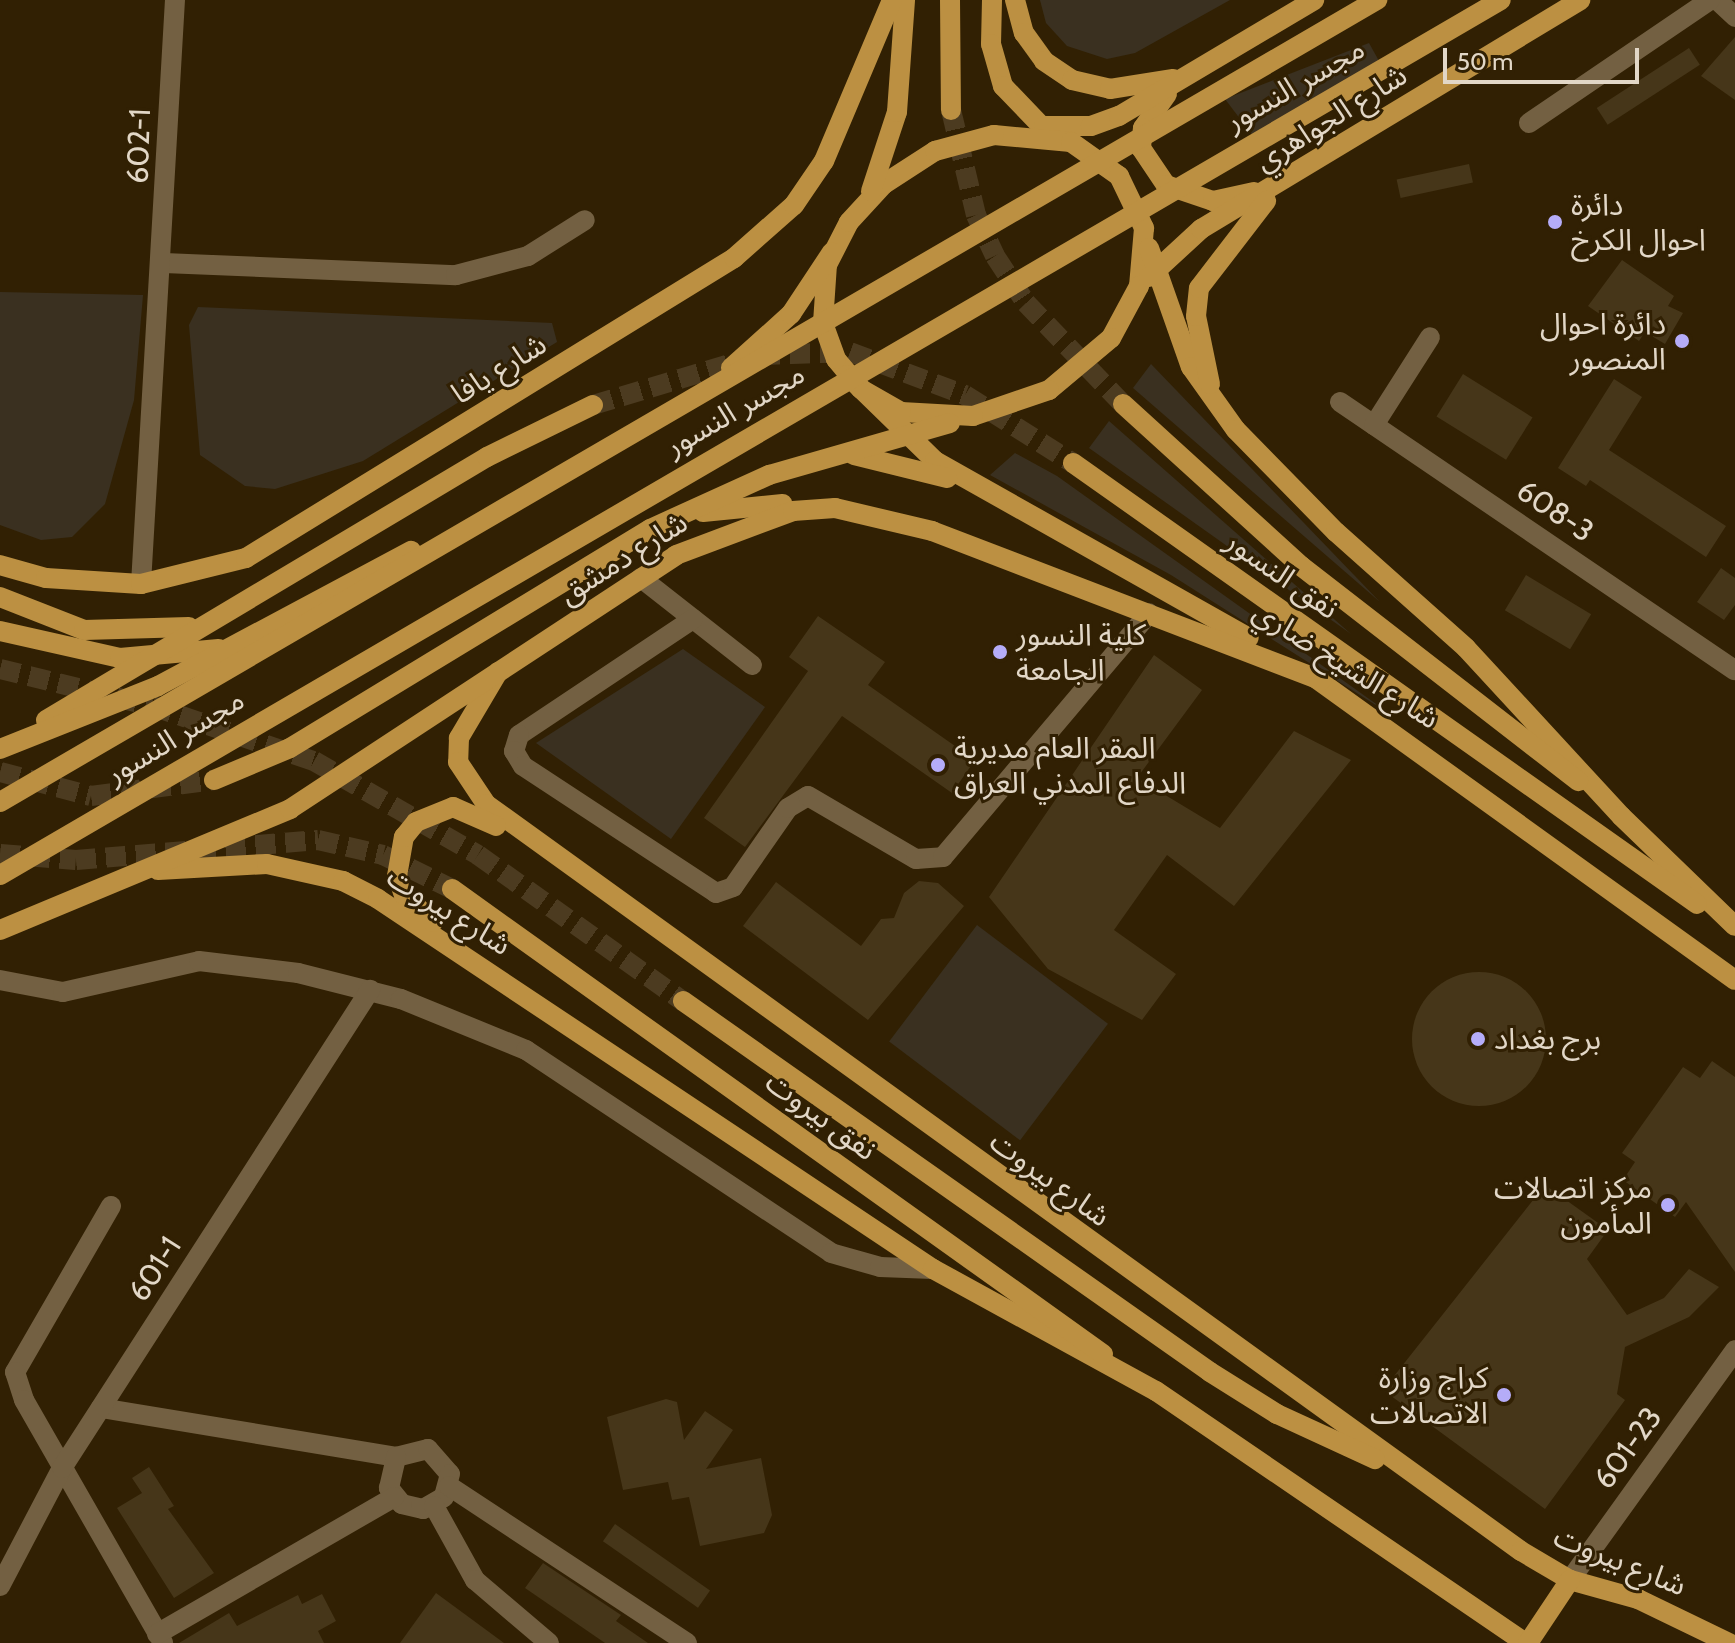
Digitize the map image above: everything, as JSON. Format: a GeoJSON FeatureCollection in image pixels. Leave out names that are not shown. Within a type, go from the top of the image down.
{"type":"FeatureCollection","features":[{"type":"Feature","properties":{"kind":"main road","name":"شارع يافا"},"geometry":{"type":"LineString","coordinates":[[0,565],[46,578],[141,584],[195,576],[294,532],[734,258],[794,205],[824,161],[892,0]]}},
{"type":"Feature","properties":{"kind":"main road"},"geometry":{"type":"LineString","coordinates":[[0,748],[158,686],[299,615],[728,371],[791,314],[868,198],[897,112],[905,0]]}},
{"type":"Feature","properties":{"kind":"main road"},"geometry":{"type":"LineString","coordinates":[[950,0],[951,110]]}},
{"type":"Feature","properties":{"kind":"main road"},"geometry":{"type":"LineString","coordinates":[[992,0],[995,66],[1033,125],[1112,169],[1144,228],[1171,325],[1215,403],[1336,532],[1477,659],[1621,816],[1735,928]]}},
{"type":"Feature","properties":{"kind":"main road"},"geometry":{"type":"LineString","coordinates":[[1015,0],[1024,33],[1044,61],[1072,80],[1110,89],[1189,76]]}},
{"type":"Feature","properties":{"kind":"main road"},"geometry":{"type":"LineString","coordinates":[[868,198],[917,161],[994,135],[1033,125],[1091,126],[1189,76],[1314,0]]}},
{"type":"Feature","properties":{"kind":"main road","name":"مجسر النسور"},"geometry":{"type":"LineString","coordinates":[[0,802],[341,608],[1377,0]]}},
{"type":"Feature","properties":{"kind":"main road","name":"مجسر النسور"},"geometry":{"type":"LineString","coordinates":[[0,875],[1501,0]]}},
{"type":"Feature","properties":{"kind":"main road","name":"شارع الجواهري"},"geometry":{"type":"LineString","coordinates":[[992,413],[1075,373],[1132,304],[1154,269],[1201,229],[1278,187],[1580,0]]}},
{"type":"Feature","properties":{"kind":"main road"},"geometry":{"type":"LineString","coordinates":[[1189,76],[1143,128],[1149,166],[1166,185],[1213,201],[1278,187]]}},
{"type":"Feature","properties":{"kind":"main road"},"geometry":{"type":"LineString","coordinates":[[994,135],[1053,136]]}},
{"type":"Feature","properties":{"kind":"main road"},"geometry":{"type":"LineString","coordinates":[[1215,403],[1200,348],[1199,288],[1223,247],[1278,187]]}},
{"type":"Feature","properties":{"kind":"main road"},"geometry":{"type":"LineString","coordinates":[[1132,304],[1144,228]]}},
{"type":"Feature","properties":{"kind":"main road"},"geometry":{"type":"LineString","coordinates":[[832,252],[823,323],[847,375],[901,412],[953,418],[992,413]]}},
{"type":"Feature","properties":{"kind":"main road","name":"شارع الشيخ ضاري"},"geometry":{"type":"LineString","coordinates":[[847,375],[904,435],[1011,507],[1321,680],[1735,980]]}},
{"type":"Feature","properties":{"kind":"main road"},"geometry":{"type":"LineString","coordinates":[[1123,404],[1301,566],[1621,816]]}},
{"type":"Feature","properties":{"kind":"main road"},"geometry":{"type":"LineString","coordinates":[[0,748],[487,457],[593,405]]}},
{"type":"Feature","properties":{"kind":"main road"},"geometry":{"type":"LineString","coordinates":[[214,780],[290,748],[650,529],[793,468],[992,413]]}},
{"type":"Feature","properties":{"kind":"main road"},"geometry":{"type":"LineString","coordinates":[[815,461],[871,455],[905,462],[1011,507]]}},
{"type":"Feature","properties":{"kind":"main road","name":"نفق النسور"},"geometry":{"type":"LineString","coordinates":[[1073,463],[1494,764],[1735,928]]}},
{"type":"Feature","properties":{"kind":"main road"},"geometry":{"type":"LineString","coordinates":[[676,555],[730,508],[793,468]]}},
{"type":"Feature","properties":{"kind":"main road"},"geometry":{"type":"LineString","coordinates":[[650,529],[730,508],[835,508]]}},
{"type":"Feature","properties":{"kind":"main road","name":"شارع دمشق"},"geometry":{"type":"LineString","coordinates":[[0,930],[158,870],[290,809],[676,555],[763,518],[835,508],[932,531],[1321,680]]}},
{"type":"Feature","properties":{"kind":"main road"},"geometry":{"type":"LineString","coordinates":[[0,597],[84,630],[160,633],[205,624]]}},
{"type":"Feature","properties":{"kind":"main road"},"geometry":{"type":"LineString","coordinates":[[0,631],[75,653],[164,657],[252,640],[341,608]]}},
{"type":"Feature","properties":{"kind":"main road","name":"شارع بيروت"},"geometry":{"type":"LineString","coordinates":[[498,672],[469,715],[458,762],[486,804],[562,863],[1401,1469],[1570,1580],[1648,1603],[1729,1643]]}},
{"type":"Feature","properties":{"kind":"main road"},"geometry":{"type":"LineString","coordinates":[[461,952],[404,895],[397,876],[397,856],[416,822],[443,809],[473,810],[562,863]]}},
{"type":"Feature","properties":{"kind":"main road","name":"شارع بيروت"},"geometry":{"type":"LineString","coordinates":[[158,870],[228,863],[306,870],[378,899],[933,1269],[1156,1391],[1527,1643]]}},
{"type":"Feature","properties":{"kind":"main road","name":"نفق بيروت"},"geometry":{"type":"LineString","coordinates":[[452,889],[1156,1391]]}},
{"type":"Feature","properties":{"kind":"main road","name":"نفق بيروت"},"geometry":{"type":"LineString","coordinates":[[683,1001],[1210,1372],[1277,1414],[1401,1469]]}},
{"type":"Feature","properties":{"kind":"main road"},"geometry":{"type":"LineString","coordinates":[[1527,1643],[1570,1580]]}},
{"type":"Feature","properties":{"kind":"street","name":"602-1"},"geometry":{"type":"LineString","coordinates":[[141,584],[164,263],[175,0]]}},
{"type":"Feature","properties":{"kind":"street"},"geometry":{"type":"LineString","coordinates":[[1529,123],[1710,0]]}},
{"type":"Feature","properties":{"kind":"street"},"geometry":{"type":"LineString","coordinates":[[1717,0],[1735,17]]}},
{"type":"Feature","properties":{"kind":"street"},"geometry":{"type":"LineString","coordinates":[[164,263],[456,275],[528,256],[585,220]]}},
{"type":"Feature","properties":{"kind":"street"},"geometry":{"type":"LineString","coordinates":[[1374,425],[1430,337]]}},
{"type":"Feature","properties":{"kind":"street","name":"608-3"},"geometry":{"type":"LineString","coordinates":[[1340,402],[1735,670]]}},
{"type":"Feature","properties":{"kind":"street"},"geometry":{"type":"LineString","coordinates":[[641,578],[752,665]]}},
{"type":"Feature","properties":{"kind":"street"},"geometry":{"type":"LineString","coordinates":[[693,619],[526,730],[514,751],[523,766],[716,893],[733,887],[788,808],[808,796],[916,859],[943,857],[1149,613]]}},
{"type":"Feature","properties":{"kind":"street"},"geometry":{"type":"LineString","coordinates":[[0,980],[74,991],[199,961],[370,990],[526,1050],[831,1253],[880,1267],[933,1269]]}},
{"type":"Feature","properties":{"kind":"street","name":"601-1"},"geometry":{"type":"LineString","coordinates":[[0,1586],[62,1468],[370,990]]}},
{"type":"Feature","properties":{"kind":"street"},"geometry":{"type":"LineString","coordinates":[[111,1206],[18,1358],[17,1387],[160,1639],[394,1497]]}},
{"type":"Feature","properties":{"kind":"street","name":"601-23"},"geometry":{"type":"LineString","coordinates":[[1570,1580],[1735,1350]]}},
{"type":"Feature","properties":{"kind":"street"},"geometry":{"type":"LineString","coordinates":[[101,1408],[396,1457],[428,1449],[446,1463],[449,1486],[434,1506],[412,1509],[394,1497],[388,1477],[396,1457]]}},
{"type":"Feature","properties":{"kind":"street"},"geometry":{"type":"LineString","coordinates":[[449,1486],[687,1643]]}},
{"type":"Feature","properties":{"kind":"street"},"geometry":{"type":"LineString","coordinates":[[434,1506],[475,1580],[549,1643]]}},
{"type":"Feature","properties":{"kind":"shaded area"},"geometry":{"type":"Polygon","coordinates":[[[1040,0],[1230,0],[1135,53],[1107,59],[1067,46],[1046,23],[1040,0]]]}},
{"type":"Feature","properties":{"kind":"shaded area"},"geometry":{"type":"Polygon","coordinates":[[[1369,43],[1379,61],[1253,136],[1225,99],[1369,43]]]}},
{"type":"Feature","properties":{"kind":"shaded area"},"geometry":{"type":"Polygon","coordinates":[[[0,292],[143,295],[134,400],[105,504],[72,537],[41,540],[0,525],[0,292]]]}},
{"type":"Feature","properties":{"kind":"shaded area"},"geometry":{"type":"Polygon","coordinates":[[[198,307],[552,323],[557,342],[363,461],[275,489],[245,486],[200,455],[189,325],[198,307]]]}},
{"type":"Feature","properties":{"kind":"shaded area"},"geometry":{"type":"Polygon","coordinates":[[[1151,364],[1380,602],[1133,388],[1151,364]]]}},
{"type":"Feature","properties":{"kind":"shaded area"},"geometry":{"type":"Polygon","coordinates":[[[1109,421],[1351,634],[1089,448],[1109,421]]]}},
{"type":"Feature","properties":{"kind":"shaded area"},"geometry":{"type":"Polygon","coordinates":[[[1015,453],[1057,476],[1393,716],[1171,575],[990,475],[1015,453]]]}},
{"type":"Feature","properties":{"kind":"shaded area"},"geometry":{"type":"Polygon","coordinates":[[[683,649],[765,707],[671,839],[536,743],[683,649]]]}},
{"type":"Feature","properties":{"kind":"shaded area"},"geometry":{"type":"Polygon","coordinates":[[[977,925],[1108,1024],[1020,1140],[889,1042],[977,925]]]}},
{"type":"Feature","properties":{"kind":"building"},"geometry":{"type":"Polygon","coordinates":[[[1735,37],[1735,100],[1701,76],[1735,37]]]}},
{"type":"Feature","properties":{"kind":"building"},"geometry":{"type":"Polygon","coordinates":[[[1689,48],[1700,65],[1608,125],[1597,108],[1689,48]]]}},
{"type":"Feature","properties":{"kind":"building"},"geometry":{"type":"Polygon","coordinates":[[[1469,164],[1473,183],[1401,198],[1397,179],[1469,164]]]}},
{"type":"Feature","properties":{"kind":"building"},"geometry":{"type":"Polygon","coordinates":[[[1622,260],[1674,296],[1668,306],[1683,313],[1665,344],[1645,332],[1639,341],[1588,306],[1622,260]]]}},
{"type":"Feature","properties":{"kind":"building"},"geometry":{"type":"Polygon","coordinates":[[[1463,374],[1533,417],[1506,460],[1437,416],[1463,374]]]}},
{"type":"Feature","properties":{"kind":"building"},"geometry":{"type":"Polygon","coordinates":[[[1614,379],[1642,397],[1609,450],[1726,526],[1706,557],[1590,480],[1586,486],[1558,468],[1614,379]]]}},
{"type":"Feature","properties":{"kind":"building"},"geometry":{"type":"Polygon","coordinates":[[[1721,568],[1735,578],[1735,605],[1724,620],[1697,602],[1721,568]]]}},
{"type":"Feature","properties":{"kind":"building"},"geometry":{"type":"Polygon","coordinates":[[[1526,575],[1591,614],[1570,649],[1505,610],[1526,575]]]}},
{"type":"Feature","properties":{"kind":"building"},"geometry":{"type":"Polygon","coordinates":[[[818,616],[885,662],[868,685],[975,760],[952,793],[842,716],[745,847],[704,818],[808,671],[789,657],[818,616]]]}},
{"type":"Feature","properties":{"kind":"building"},"geometry":{"type":"Polygon","coordinates":[[[1154,655],[1202,690],[1137,778],[1220,828],[1294,731],[1351,760],[1234,906],[1167,855],[1114,930],[1176,974],[1142,1020],[1048,969],[989,897],[1154,655]]]}},
{"type":"Feature","properties":{"kind":"building"},"geometry":{"type":"Polygon","coordinates":[[[919,881],[938,883],[964,906],[868,1020],[743,926],[776,882],[861,946],[881,919],[894,918],[904,893],[919,881]]]}},
{"type":"Feature","properties":{"kind":"building","name":"برج بغداد"},"geometry":{"type":"Polygon","coordinates":[[[1479,972],[1505,977],[1527,991],[1541,1013],[1546,1039],[1541,1065],[1527,1087],[1505,1101],[1479,1106],[1453,1101],[1431,1087],[1417,1065],[1412,1039],[1417,1013],[1431,991],[1453,977],[1479,972]]]}},
{"type":"Feature","properties":{"kind":"building"},"geometry":{"type":"Polygon","coordinates":[[[1712,1061],[1735,1077],[1735,1272],[1686,1202],[1675,1217],[1623,1180],[1635,1162],[1622,1153],[1683,1067],[1700,1078],[1712,1061]]]}},
{"type":"Feature","properties":{"kind":"building"},"geometry":{"type":"Polygon","coordinates":[[[1545,1185],[1608,1230],[1587,1259],[1627,1315],[1664,1298],[1689,1269],[1719,1287],[1689,1317],[1625,1347],[1617,1394],[1625,1400],[1545,1509],[1383,1390],[1545,1185]]]}},
{"type":"Feature","properties":{"kind":"building"},"geometry":{"type":"Polygon","coordinates":[[[666,1399],[677,1402],[684,1440],[705,1411],[733,1430],[706,1469],[761,1458],[772,1515],[764,1533],[700,1546],[689,1497],[672,1500],[668,1482],[623,1490],[607,1417],[666,1399]]]}},
{"type":"Feature","properties":{"kind":"building"},"geometry":{"type":"Polygon","coordinates":[[[149,1467],[174,1506],[168,1509],[214,1573],[174,1598],[117,1508],[142,1493],[132,1478],[149,1467]]]}},
{"type":"Feature","properties":{"kind":"building"},"geometry":{"type":"Polygon","coordinates":[[[615,1524],[710,1591],[698,1608],[603,1541],[615,1524]]]}},
{"type":"Feature","properties":{"kind":"building"},"geometry":{"type":"Polygon","coordinates":[[[543,1563],[621,1615],[616,1621],[648,1643],[605,1643],[525,1588],[543,1563]]]}},
{"type":"Feature","properties":{"kind":"building"},"geometry":{"type":"Polygon","coordinates":[[[436,1593],[504,1643],[400,1643],[436,1593]]]}},
{"type":"Feature","properties":{"kind":"building"},"geometry":{"type":"Polygon","coordinates":[[[322,1594],[336,1621],[318,1631],[324,1643],[179,1643],[229,1613],[237,1626],[298,1595],[302,1604],[322,1594]]]}},
{"type":"Feature","properties":{"kind":"tunnel"},"geometry":{"type":"LineString","coordinates":[[951,110],[976,215],[995,256],[1026,303],[1123,404]]}},
{"type":"Feature","properties":{"kind":"tunnel"},"geometry":{"type":"LineString","coordinates":[[593,405],[760,355],[850,352],[965,395],[1073,463]]}},
{"type":"Feature","properties":{"kind":"tunnel"},"geometry":{"type":"LineString","coordinates":[[0,669],[152,706],[314,761],[478,855],[683,1001]]}},
{"type":"Feature","properties":{"kind":"tunnel"},"geometry":{"type":"LineString","coordinates":[[0,772],[91,796],[214,780]]}},
{"type":"Feature","properties":{"kind":"tunnel"},"geometry":{"type":"LineString","coordinates":[[0,854],[76,860],[318,840],[383,855],[452,889]]}},
{"type":"Feature","properties":{"kind":"place","name":"دائرة احوال الكرخ"},"geometry":{"type":"Point","coordinates":[1555,222]}},
{"type":"Feature","properties":{"kind":"place","name":"دائرة احوال المنصور"},"geometry":{"type":"Point","coordinates":[1682,341]}},
{"type":"Feature","properties":{"kind":"place","name":"كلية النسور الجامعة"},"geometry":{"type":"Point","coordinates":[1000,652]}},
{"type":"Feature","properties":{"kind":"place","name":"المقر العام مديرية الدفاع المدني العراق"},"geometry":{"type":"Point","coordinates":[938,765]}},
{"type":"Feature","properties":{"kind":"place","name":"برج بغداد"},"geometry":{"type":"Point","coordinates":[1478,1039]}},
{"type":"Feature","properties":{"kind":"place","name":"مركز اتصالات المأمون"},"geometry":{"type":"Point","coordinates":[1668,1205]}},
{"type":"Feature","properties":{"kind":"place","name":"كراج وزارة الاتصالات"},"geometry":{"type":"Point","coordinates":[1504,1395]}}]}
